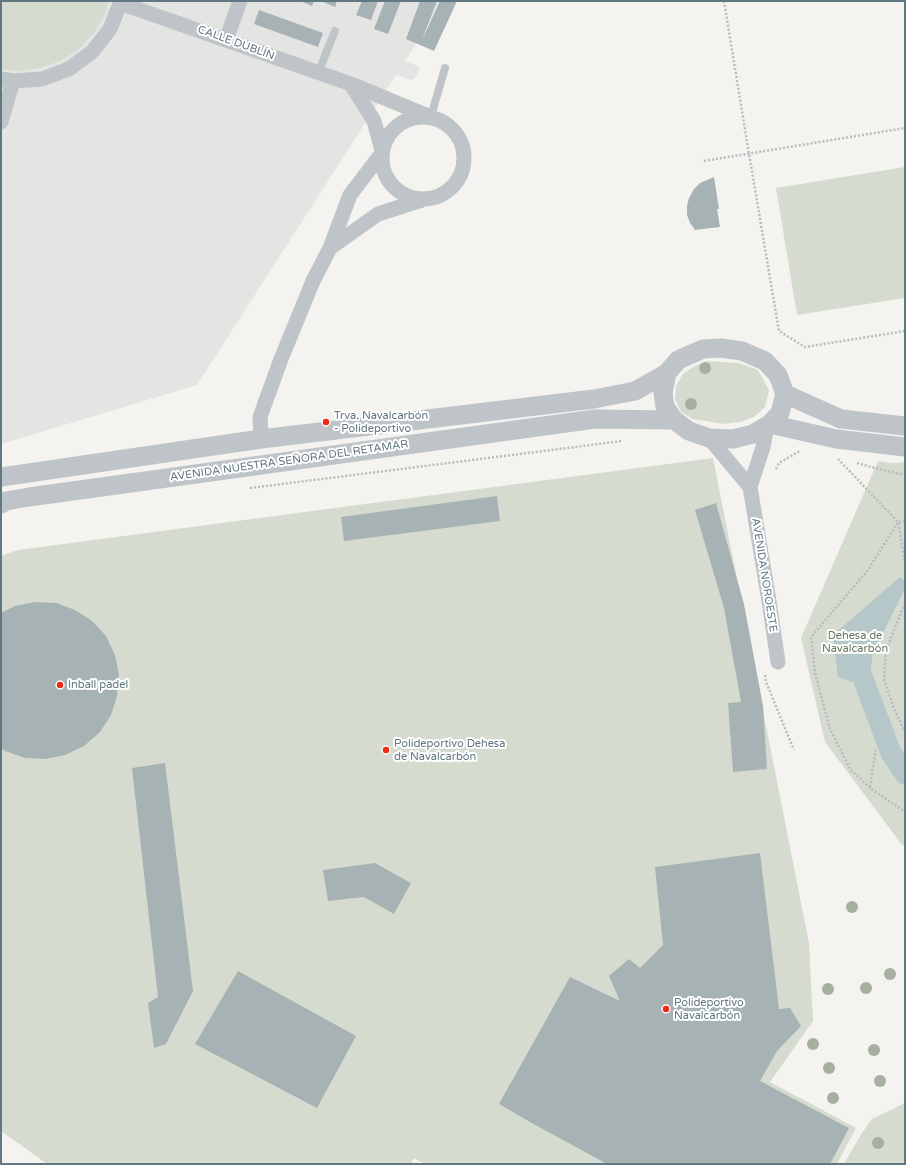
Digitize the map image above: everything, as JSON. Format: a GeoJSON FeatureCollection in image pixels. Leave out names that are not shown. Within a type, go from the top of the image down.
{"type":"FeatureCollection","features":[{"type":"Feature","properties":{"kind":"street"},"geometry":{"type":"LineString","coordinates":[[226,40],[240,1]]}},
{"type":"Feature","properties":{"kind":"street"},"geometry":{"type":"LineString","coordinates":[[1,122],[7,80],[42,79],[69,69],[92,52],[110,29],[120,2]]}},
{"type":"Feature","properties":{"kind":"street","name":"CALLE DUBLÍN"},"geometry":{"type":"LineString","coordinates":[[120,2],[350,84],[429,116]]}},
{"type":"Feature","properties":{"kind":"street"},"geometry":{"type":"LineString","coordinates":[[350,84],[374,121],[382,152],[383,169],[393,186],[407,196],[424,200]]}},
{"type":"Feature","properties":{"kind":"street"},"geometry":{"type":"LineString","coordinates":[[261,439],[260,417],[281,359],[310,288],[330,248],[350,195],[382,152],[390,132],[407,120],[429,116],[449,124],[463,142],[465,165],[457,183],[441,195],[378,214],[330,248]]}},
{"type":"Feature","properties":{"kind":"street"},"geometry":{"type":"LineString","coordinates":[[721,348],[742,351],[764,361],[778,375],[785,394],[780,413],[769,425],[753,434],[732,439],[709,438],[689,431],[674,420],[665,407],[663,393],[667,373],[678,360],[703,349],[721,348]]}},
{"type":"Feature","properties":{"kind":"street","name":"AVENIDA NUESTRA SEÑORA DEL RETAMAR"},"geometry":{"type":"LineString","coordinates":[[1,477],[261,439],[594,399],[635,391],[667,373]]}},
{"type":"Feature","properties":{"kind":"street"},"geometry":{"type":"LineString","coordinates":[[785,394],[842,419],[905,426]]}},
{"type":"Feature","properties":{"kind":"street","name":"AVENIDA NUESTRA SEÑORA DEL RETAMAR"},"geometry":{"type":"LineString","coordinates":[[1,504],[6,501],[29,497],[595,419],[674,420]]}},
{"type":"Feature","properties":{"kind":"street"},"geometry":{"type":"LineString","coordinates":[[769,425],[836,439],[905,447]]}},
{"type":"Feature","properties":{"kind":"street","name":"AVENIDA NOROESTE"},"geometry":{"type":"LineString","coordinates":[[769,425],[750,487],[778,662]]}},
{"type":"Feature","properties":{"kind":"street"},"geometry":{"type":"LineString","coordinates":[[709,438],[750,487]]}},
{"type":"Feature","properties":{"kind":"lane"},"geometry":{"type":"LineString","coordinates":[[318,73],[335,31]]}},
{"type":"Feature","properties":{"kind":"lane"},"geometry":{"type":"LineString","coordinates":[[429,116],[446,68]]}},
{"type":"Feature","properties":{"kind":"path"},"geometry":{"type":"LineString","coordinates":[[724,1],[748,154],[779,331],[805,347],[905,331]]}},
{"type":"Feature","properties":{"kind":"path"},"geometry":{"type":"LineString","coordinates":[[704,161],[905,128]]}},
{"type":"Feature","properties":{"kind":"path"},"geometry":{"type":"LineString","coordinates":[[249,488],[624,440]]}},
{"type":"Feature","properties":{"kind":"path"},"geometry":{"type":"LineString","coordinates":[[774,475],[779,463],[798,452],[805,452]]}},
{"type":"Feature","properties":{"kind":"path"},"geometry":{"type":"LineString","coordinates":[[840,457],[833,454],[898,522],[905,562]]}},
{"type":"Feature","properties":{"kind":"path"},"geometry":{"type":"LineString","coordinates":[[854,462],[874,468],[905,474]]}},
{"type":"Feature","properties":{"kind":"path"},"geometry":{"type":"LineString","coordinates":[[905,521],[898,522],[868,570],[811,637],[814,673],[830,730],[850,769],[870,788],[905,812]]}},
{"type":"Feature","properties":{"kind":"path"},"geometry":{"type":"LineString","coordinates":[[905,603],[886,650],[884,679],[905,732]]}},
{"type":"Feature","properties":{"kind":"path"},"geometry":{"type":"LineString","coordinates":[[765,675],[766,682],[794,750]]}},
{"type":"Feature","properties":{"kind":"path"},"geometry":{"type":"LineString","coordinates":[[870,788],[876,748]]}},
{"type":"Feature","properties":{"kind":"shaded area"},"geometry":{"type":"Polygon","coordinates":[[[1,1],[443,1],[405,61],[420,67],[415,78],[411,80],[396,75],[197,385],[1,444],[1,1]]]}},
{"type":"Feature","properties":{"kind":"shaded area"},"geometry":{"type":"Polygon","coordinates":[[[900,577],[905,581],[905,589],[873,653],[870,674],[851,682],[838,677],[833,635],[900,577]]]}},
{"type":"Feature","properties":{"kind":"green space"},"geometry":{"type":"Polygon","coordinates":[[[1,1],[109,1],[104,16],[93,34],[78,50],[60,61],[40,68],[19,71],[1,69],[1,1]]]}},
{"type":"Feature","properties":{"kind":"green space"},"geometry":{"type":"Polygon","coordinates":[[[905,167],[905,298],[797,315],[776,188],[905,167]]]}},
{"type":"Feature","properties":{"kind":"green space"},"geometry":{"type":"Polygon","coordinates":[[[707,361],[739,363],[758,370],[769,390],[765,407],[754,417],[740,422],[724,424],[693,419],[681,412],[675,399],[676,386],[683,374],[693,367],[707,361]]]}},
{"type":"Feature","properties":{"kind":"green space","name":"Polideportivo Dehesa de Navalcarbón"},"geometry":{"type":"Polygon","coordinates":[[[713,458],[809,943],[813,1021],[770,1082],[856,1128],[837,1164],[424,1164],[414,1158],[411,1164],[47,1164],[1,1131],[1,556],[18,550],[713,458]]]}},
{"type":"Feature","properties":{"kind":"green space","name":"Dehesa de Navalcarbón"},"geometry":{"type":"Polygon","coordinates":[[[878,461],[893,463],[905,462],[905,845],[902,845],[825,742],[801,638],[878,461]]]}},
{"type":"Feature","properties":{"kind":"green space"},"geometry":{"type":"Polygon","coordinates":[[[905,1103],[905,1164],[844,1164],[860,1136],[872,1119],[905,1103]]]}},
{"type":"Feature","properties":{"kind":"building"},"geometry":{"type":"Polygon","coordinates":[[[300,1],[314,1],[312,6],[300,1]]]}},
{"type":"Feature","properties":{"kind":"building"},"geometry":{"type":"Polygon","coordinates":[[[321,1],[337,1],[335,7],[321,1]]]}},
{"type":"Feature","properties":{"kind":"building"},"geometry":{"type":"Polygon","coordinates":[[[362,1],[378,1],[371,20],[356,15],[362,1]]]}},
{"type":"Feature","properties":{"kind":"building"},"geometry":{"type":"Polygon","coordinates":[[[385,1],[401,1],[388,34],[374,29],[385,1]]]}},
{"type":"Feature","properties":{"kind":"building"},"geometry":{"type":"Polygon","coordinates":[[[420,1],[437,1],[422,40],[440,1],[457,1],[434,51],[406,39],[420,1]]]}},
{"type":"Feature","properties":{"kind":"building"},"geometry":{"type":"Polygon","coordinates":[[[259,10],[323,33],[318,47],[254,24],[259,10]]]}},
{"type":"Feature","properties":{"kind":"building"},"geometry":{"type":"Polygon","coordinates":[[[714,177],[720,227],[695,230],[687,215],[689,198],[694,189],[700,183],[714,177]]]}},
{"type":"Feature","properties":{"kind":"building"},"geometry":{"type":"Polygon","coordinates":[[[497,496],[500,521],[344,541],[341,517],[497,496]]]}},
{"type":"Feature","properties":{"kind":"building"},"geometry":{"type":"Polygon","coordinates":[[[716,503],[744,604],[763,706],[767,769],[733,772],[728,703],[741,702],[724,608],[695,510],[716,503]]]}},
{"type":"Feature","properties":{"kind":"building","name":"Inball padel"},"geometry":{"type":"Polygon","coordinates":[[[35,602],[56,603],[75,610],[92,621],[106,636],[115,655],[119,675],[117,696],[111,715],[100,732],[84,746],[65,755],[45,759],[25,758],[5,751],[1,748],[1,613],[15,606],[35,602]]]}},
{"type":"Feature","properties":{"kind":"building"},"geometry":{"type":"Polygon","coordinates":[[[165,763],[193,991],[166,1044],[154,1048],[148,1003],[158,997],[132,768],[165,763]]]}},
{"type":"Feature","properties":{"kind":"building","name":"Polideportivo Navalcarbón"},"geometry":{"type":"Polygon","coordinates":[[[760,853],[779,1009],[790,1008],[801,1026],[777,1051],[760,1081],[849,1128],[830,1164],[607,1164],[499,1104],[570,977],[620,1001],[609,976],[629,959],[640,968],[663,945],[655,867],[760,853]]]}},
{"type":"Feature","properties":{"kind":"building"},"geometry":{"type":"Polygon","coordinates":[[[375,863],[411,883],[394,914],[364,897],[328,901],[323,870],[375,863]]]}},
{"type":"Feature","properties":{"kind":"building"},"geometry":{"type":"Polygon","coordinates":[[[238,971],[356,1036],[317,1108],[195,1044],[238,971]]]}},
{"type":"Feature","properties":{"kind":"waterway"},"geometry":{"type":"LineString","coordinates":[[862,676],[891,753],[905,774]]}},
{"type":"Feature","properties":{"kind":"place","name":"Trva. Navalcarbón - Polideportivo"},"geometry":{"type":"Point","coordinates":[326,422]}},
{"type":"Feature","properties":{"kind":"place","name":"Inball padel"},"geometry":{"type":"Point","coordinates":[60,685]}},
{"type":"Feature","properties":{"kind":"place","name":"Polideportivo Dehesa de Navalcarbón"},"geometry":{"type":"Point","coordinates":[386,750]}},
{"type":"Feature","properties":{"kind":"place","name":"Polideportivo Navalcarbón"},"geometry":{"type":"Point","coordinates":[666,1009]}}]}
